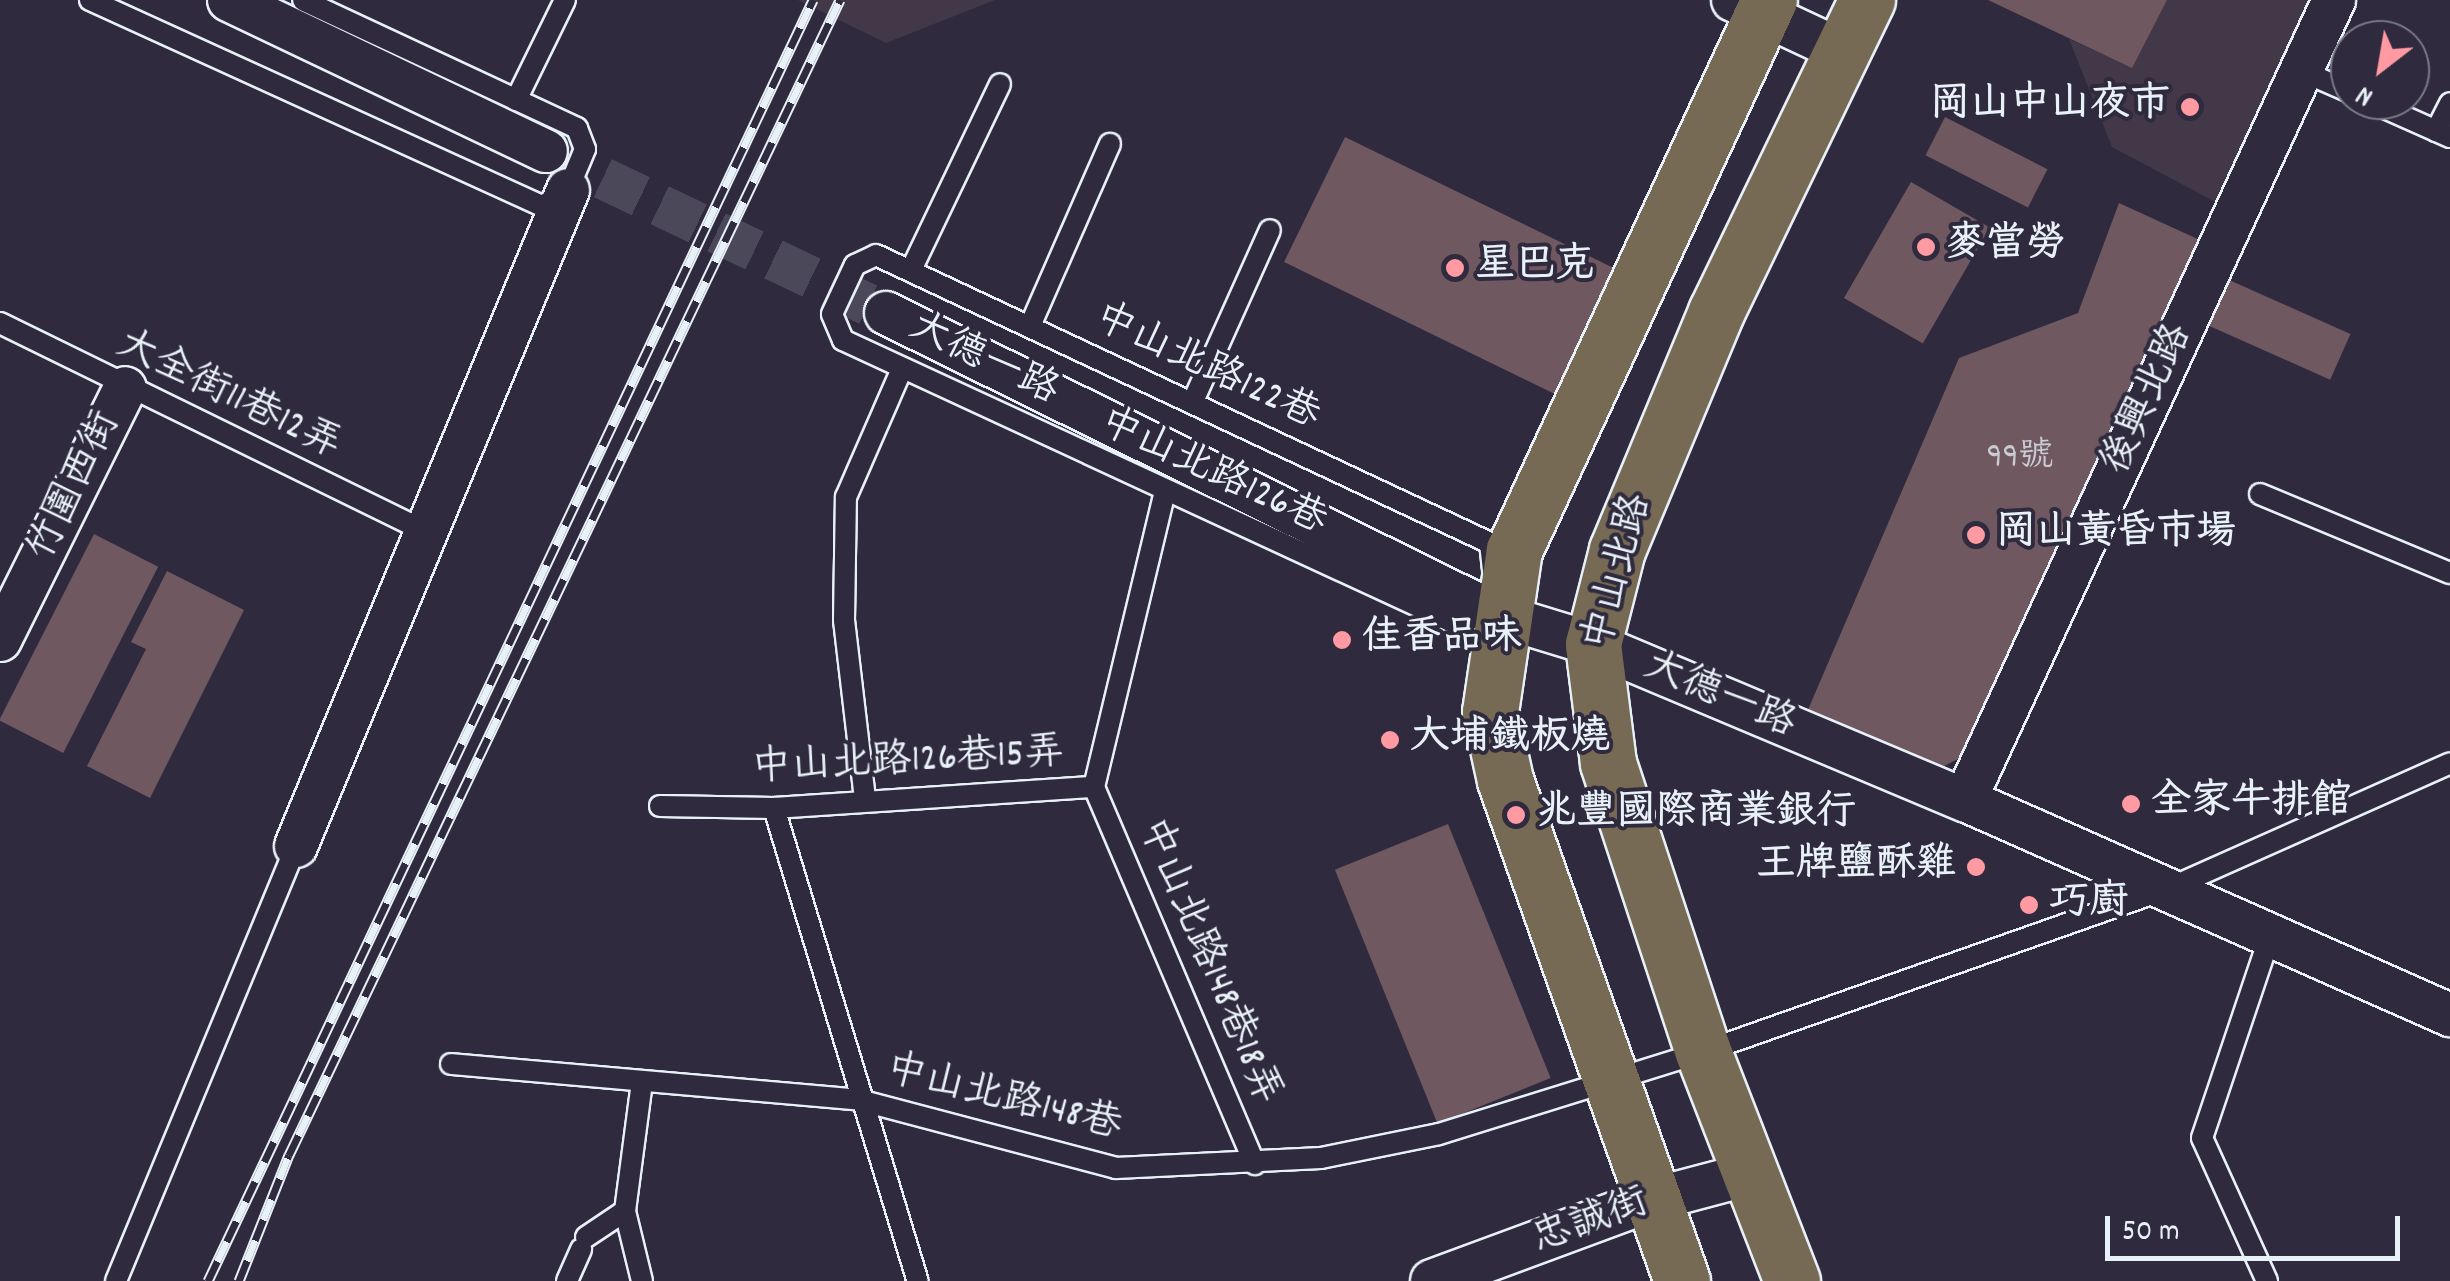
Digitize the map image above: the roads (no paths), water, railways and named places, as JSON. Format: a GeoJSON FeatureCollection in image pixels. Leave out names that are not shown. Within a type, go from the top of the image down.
{"type":"FeatureCollection","features":[{"type":"Feature","properties":{"kind":"main road","name":"中山北路"},"geometry":{"type":"LineString","coordinates":[[1792,1281],[1703,1052],[1608,762],[1593,644],[1643,484],[1867,0]]}},
{"type":"Feature","properties":{"kind":"main road"},"geometry":{"type":"LineString","coordinates":[[1682,1281],[1504,780],[1490,712],[1498,614],[1544,474],[1754,5]]}},
{"type":"Feature","properties":{"kind":"street"},"geometry":{"type":"LineString","coordinates":[[229,0],[546,151]]}},
{"type":"Feature","properties":{"kind":"street","name":"後興北路"},"geometry":{"type":"LineString","coordinates":[[1964,800],[2334,0]]}},
{"type":"Feature","properties":{"kind":"street"},"geometry":{"type":"LineString","coordinates":[[1754,5],[1842,51]]}},
{"type":"Feature","properties":{"kind":"street"},"geometry":{"type":"LineString","coordinates":[[296,846],[568,190]]}},
{"type":"Feature","properties":{"kind":"street","name":"大德一路"},"geometry":{"type":"LineString","coordinates":[[886,313],[1498,614],[1593,644],[2172,887],[2450,1015]]}},
{"type":"Feature","properties":{"kind":"street","name":"竹圍西街"},"geometry":{"type":"LineString","coordinates":[[0,640],[126,388]]}},
{"type":"Feature","properties":{"kind":"street","name":"忠誠街"},"geometry":{"type":"LineString","coordinates":[[1432,1281],[1651,1200],[1753,1174]]}},
{"type":"Feature","properties":{"kind":"lane"},"geometry":{"type":"LineString","coordinates":[[90,0],[543,206],[568,190],[585,149],[577,128],[303,0]]}},
{"type":"Feature","properties":{"kind":"lane"},"geometry":{"type":"LineString","coordinates":[[516,100],[565,0]]}},
{"type":"Feature","properties":{"kind":"lane"},"geometry":{"type":"LineString","coordinates":[[2302,71],[2330,83]]}},
{"type":"Feature","properties":{"kind":"lane"},"geometry":{"type":"LineString","coordinates":[[911,270],[1000,84]]}},
{"type":"Feature","properties":{"kind":"lane"},"geometry":{"type":"LineString","coordinates":[[2412,120],[2443,134],[2450,103]]}},
{"type":"Feature","properties":{"kind":"lane"},"geometry":{"type":"LineString","coordinates":[[1030,326],[1110,144]]}},
{"type":"Feature","properties":{"kind":"lane"},"geometry":{"type":"LineString","coordinates":[[1194,399],[1270,230]]}},
{"type":"Feature","properties":{"kind":"lane","name":"中山北路122巷"},"geometry":{"type":"LineString","coordinates":[[842,292],[862,256],[911,270],[1194,399],[1490,543],[1498,614]]}},
{"type":"Feature","properties":{"kind":"lane","name":"中山北路126巷"},"geometry":{"type":"LineString","coordinates":[[842,292],[831,329],[902,370],[1450,621],[1498,614]]}},
{"type":"Feature","properties":{"kind":"lane","name":"大全街11巷12弄"},"geometry":{"type":"LineString","coordinates":[[0,323],[426,532]]}},
{"type":"Feature","properties":{"kind":"lane"},"geometry":{"type":"LineString","coordinates":[[865,799],[844,620],[846,497],[902,370]]}},
{"type":"Feature","properties":{"kind":"lane","name":"中山北路126巷15弄"},"geometry":{"type":"LineString","coordinates":[[660,806],[774,808],[865,799],[1094,787],[1164,492]]}},
{"type":"Feature","properties":{"kind":"lane"},"geometry":{"type":"LineString","coordinates":[[2260,494],[2450,573]]}},
{"type":"Feature","properties":{"kind":"lane","name":"中山北路148巷"},"geometry":{"type":"LineString","coordinates":[[452,1064],[860,1100],[1116,1168],[1255,1164],[1439,1134],[1703,1052],[2172,887],[2450,763]]}},
{"type":"Feature","properties":{"kind":"lane","name":"中山北路148巷18弄"},"geometry":{"type":"LineString","coordinates":[[1094,787],[1255,1164]]}},
{"type":"Feature","properties":{"kind":"lane"},"geometry":{"type":"LineString","coordinates":[[774,808],[918,1281]]}},
{"type":"Feature","properties":{"kind":"lane"},"geometry":{"type":"LineString","coordinates":[[116,1281],[296,846]]}},
{"type":"Feature","properties":{"kind":"lane"},"geometry":{"type":"LineString","coordinates":[[2266,1281],[2202,1138],[2272,930]]}},
{"type":"Feature","properties":{"kind":"lane"},"geometry":{"type":"LineString","coordinates":[[642,1082],[625,1211],[642,1281]]}},
{"type":"Feature","properties":{"kind":"lane"},"geometry":{"type":"LineString","coordinates":[[567,1281],[584,1243],[625,1211]]}},
{"type":"Feature","properties":{"kind":"tunnel"},"geometry":{"type":"LineString","coordinates":[[546,151],[886,313]]}},
{"type":"Feature","properties":{"kind":"railway"},"geometry":{"type":"LineString","coordinates":[[208,1281],[813,0]]}},
{"type":"Feature","properties":{"kind":"railway"},"geometry":{"type":"LineString","coordinates":[[239,1281],[289,1155],[840,0]]}},
{"type":"Feature","properties":{"kind":"place","name":"岡山中山夜市"},"geometry":{"type":"Point","coordinates":[2190,107]}},
{"type":"Feature","properties":{"kind":"place","name":"麥當勞"},"geometry":{"type":"Point","coordinates":[1926,247]}},
{"type":"Feature","properties":{"kind":"place","name":"星巴克"},"geometry":{"type":"Point","coordinates":[1455,268]}},
{"type":"Feature","properties":{"kind":"place","name":"岡山黃昏市場"},"geometry":{"type":"Point","coordinates":[1976,535]}},
{"type":"Feature","properties":{"kind":"place","name":"佳香品味"},"geometry":{"type":"Point","coordinates":[1342,640]}},
{"type":"Feature","properties":{"kind":"place","name":"大埔鐵板燒"},"geometry":{"type":"Point","coordinates":[1390,740]}},
{"type":"Feature","properties":{"kind":"place","name":"全家牛排館"},"geometry":{"type":"Point","coordinates":[2131,804]}},
{"type":"Feature","properties":{"kind":"place","name":"兆豐國際商業銀行"},"geometry":{"type":"Point","coordinates":[1516,815]}},
{"type":"Feature","properties":{"kind":"place","name":"王牌鹽酥雞"},"geometry":{"type":"Point","coordinates":[1976,867]}},
{"type":"Feature","properties":{"kind":"place","name":"巧廚"},"geometry":{"type":"Point","coordinates":[2029,905]}}]}
